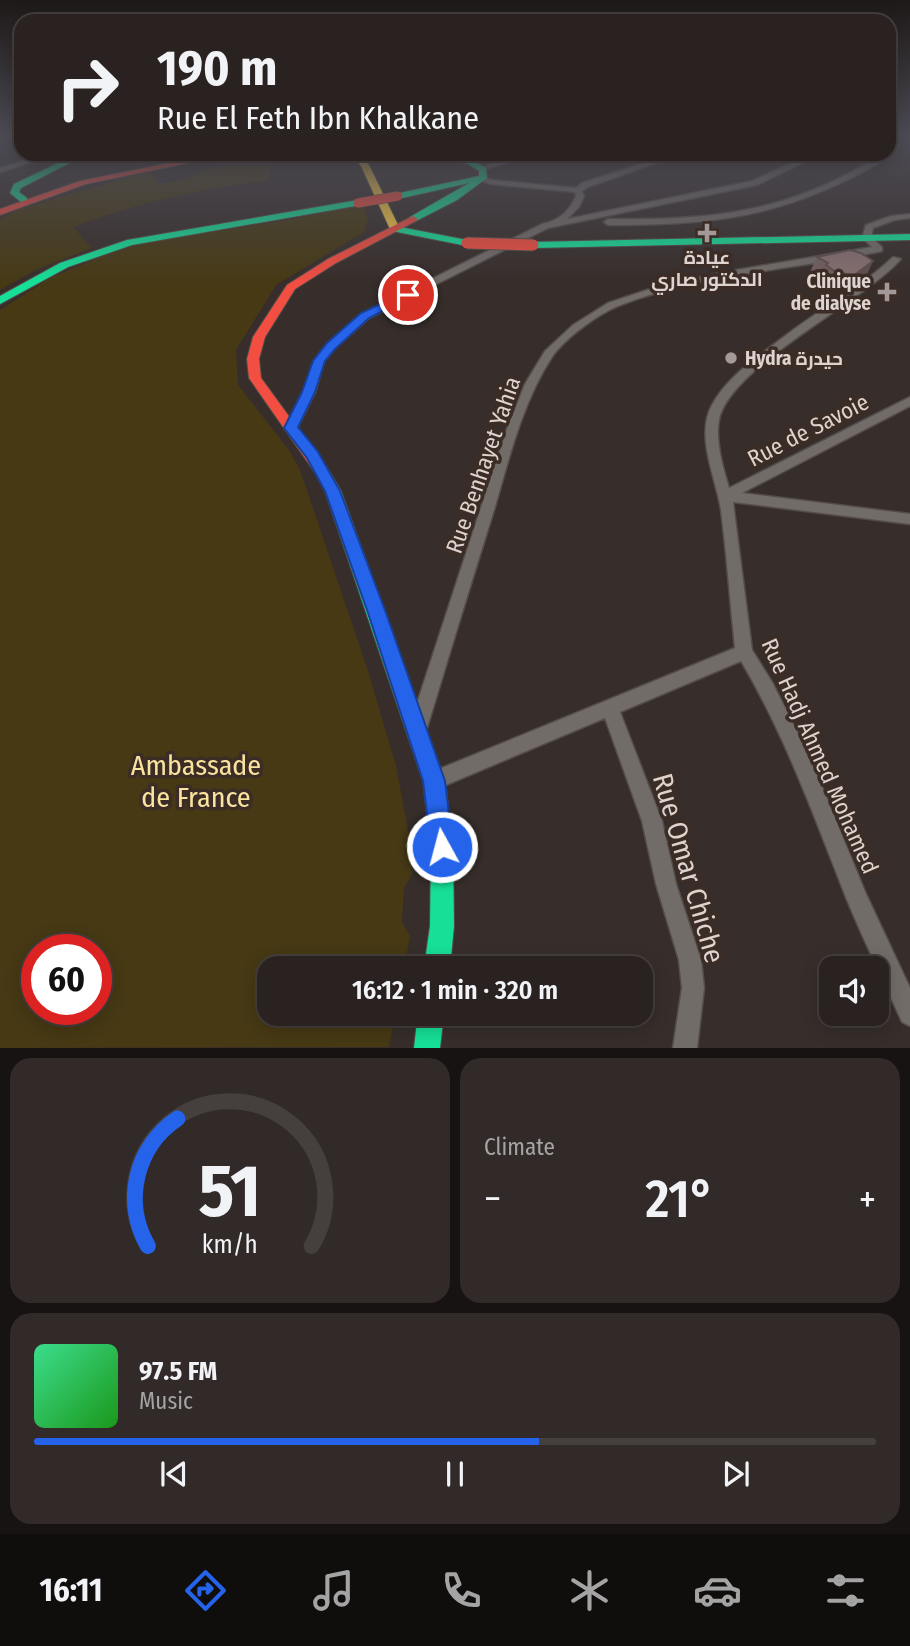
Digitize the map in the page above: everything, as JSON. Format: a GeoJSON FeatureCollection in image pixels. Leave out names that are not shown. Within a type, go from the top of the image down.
{"type":"FeatureCollection","features":[{"type":"Feature","properties":{"kind":"main road"},"geometry":{"type":"LineString","coordinates":[[19,186],[14,193],[24,200],[78,186]]}},
{"type":"Feature","properties":{"kind":"main road"},"geometry":{"type":"LineString","coordinates":[[0,212],[54,186]]}},
{"type":"Feature","properties":{"kind":"main road"},"geometry":{"type":"LineString","coordinates":[[374,186],[383,207],[399,227],[432,237],[467,243],[892,245]]}},
{"type":"Feature","properties":{"kind":"main road"},"geometry":{"type":"LineString","coordinates":[[0,301],[64,265],[130,242],[398,196],[435,186]]}},
{"type":"Feature","properties":{"kind":"main road"},"geometry":{"type":"LineString","coordinates":[[438,956],[442,926],[442,847],[434,781],[332,491],[313,455],[255,378],[253,359],[259,337],[280,301],[292,287],[323,266],[424,214],[464,186]]}},
{"type":"Feature","properties":{"kind":"main road"},"geometry":{"type":"LineString","coordinates":[[383,207],[398,213],[424,214]]}},
{"type":"Feature","properties":{"kind":"main road"},"geometry":{"type":"LineString","coordinates":[[369,242],[381,229],[383,207]]}},
{"type":"Feature","properties":{"kind":"main road"},"geometry":{"type":"LineString","coordinates":[[427,1048],[430,1026]]}},
{"type":"Feature","properties":{"kind":"street"},"geometry":{"type":"LineString","coordinates":[[538,186],[578,190],[585,186]]}},
{"type":"Feature","properties":{"kind":"street"},"geometry":{"type":"LineString","coordinates":[[291,428],[309,392],[319,361],[331,346],[365,316],[528,233],[559,223],[744,186]]}},
{"type":"Feature","properties":{"kind":"street"},"geometry":{"type":"LineString","coordinates":[[559,223],[727,217],[781,204],[829,186]]}},
{"type":"Feature","properties":{"kind":"street"},"geometry":{"type":"LineString","coordinates":[[559,223],[576,205],[580,196],[578,190]]}},
{"type":"Feature","properties":{"kind":"street","name":"Rue Hadj Ahmed Mohamed"},"geometry":{"type":"LineString","coordinates":[[910,216],[876,222],[867,230],[892,245],[872,282],[786,340],[738,380],[717,406],[712,422],[715,463],[725,496],[744,652],[766,688],[803,764],[858,901],[910,1014]]}},
{"type":"Feature","properties":{"kind":"street","name":"Rue Benhayet Yahia"},"geometry":{"type":"LineString","coordinates":[[417,729],[511,434],[531,384],[549,353],[577,327],[612,305],[656,290],[892,245]]}},
{"type":"Feature","properties":{"kind":"street","name":"Rue de Savoie"},"geometry":{"type":"LineString","coordinates":[[725,496],[910,401]]}},
{"type":"Feature","properties":{"kind":"street"},"geometry":{"type":"LineString","coordinates":[[725,496],[910,519]]}},
{"type":"Feature","properties":{"kind":"street"},"geometry":{"type":"LineString","coordinates":[[434,781],[744,652]]}},
{"type":"Feature","properties":{"kind":"street","name":"Rue Omar Chiche"},"geometry":{"type":"LineString","coordinates":[[609,707],[652,821],[666,884],[690,960],[693,988],[685,1048]]}},
{"type":"Feature","properties":{"kind":"green space"},"geometry":{"type":"Polygon","coordinates":[[[99,186],[229,186],[119,211],[73,227],[92,248],[36,270],[0,290],[0,219],[20,209],[99,186]]]}},
{"type":"Feature","properties":{"kind":"green space","name":"Ambassade de France"},"geometry":{"type":"Polygon","coordinates":[[[363,204],[368,219],[364,232],[276,285],[236,350],[238,385],[289,450],[300,470],[368,671],[396,766],[412,851],[412,874],[404,888],[402,922],[410,936],[406,956],[257,956],[257,1026],[393,1026],[389,1047],[0,1048],[0,310],[50,278],[140,243],[288,220],[363,204]]]}},
{"type":"Feature","properties":{"kind":"building"},"geometry":{"type":"Polygon","coordinates":[[[850,250],[873,261],[853,276],[834,271],[826,265],[828,263],[817,257],[850,250]]]}},
{"type":"Feature","properties":{"kind":"traffic: fast"},"geometry":{"type":"LineString","coordinates":[[17,186],[14,193],[24,200]]}},
{"type":"Feature","properties":{"kind":"traffic: fast"},"geometry":{"type":"LineString","coordinates":[[398,196],[446,186]]}},
{"type":"Feature","properties":{"kind":"traffic: fast"},"geometry":{"type":"LineString","coordinates":[[413,219],[472,186]]}},
{"type":"Feature","properties":{"kind":"traffic: fast"},"geometry":{"type":"LineString","coordinates":[[0,301],[64,265],[130,242],[358,203]]}},
{"type":"Feature","properties":{"kind":"traffic: fast"},"geometry":{"type":"LineString","coordinates":[[395,229],[467,243]]}},
{"type":"Feature","properties":{"kind":"traffic: fast"},"geometry":{"type":"LineString","coordinates":[[533,245],[910,237]]}},
{"type":"Feature","properties":{"kind":"traffic: fast"},"geometry":{"type":"LineString","coordinates":[[321,470],[333,491],[434,781],[442,847],[442,926],[438,956]]}},
{"type":"Feature","properties":{"kind":"traffic: fast"},"geometry":{"type":"LineString","coordinates":[[427,1048],[430,1026]]}},
{"type":"Feature","properties":{"kind":"traffic: slow"},"geometry":{"type":"LineString","coordinates":[[375,186],[395,229]]}},
{"type":"Feature","properties":{"kind":"traffic: jam"},"geometry":{"type":"LineString","coordinates":[[0,212],[73,186]]}},
{"type":"Feature","properties":{"kind":"traffic: jam"},"geometry":{"type":"LineString","coordinates":[[358,203],[398,196]]}},
{"type":"Feature","properties":{"kind":"traffic: jam"},"geometry":{"type":"LineString","coordinates":[[321,470],[255,378],[253,359],[259,337],[291,287],[332,261],[413,219]]}},
{"type":"Feature","properties":{"kind":"traffic: jam"},"geometry":{"type":"LineString","coordinates":[[467,243],[533,245]]}},
{"type":"Feature","properties":{"kind":"place","name":"عيادة الدكتور صاري"},"geometry":{"type":"Point","coordinates":[707,233]}},
{"type":"Feature","properties":{"kind":"place","name":"Clinique de dialyse"},"geometry":{"type":"Point","coordinates":[887,292]}},
{"type":"Feature","properties":{"kind":"place","name":"Hydra حيدرة"},"geometry":{"type":"Point","coordinates":[731,358]}},
{"type":"Feature","properties":{"kind":"route"},"geometry":{"type":"LineString","coordinates":[[408,295],[365,316],[331,346],[319,361],[309,392],[291,428],[313,455],[332,491],[377,613],[434,781],[442,847]]}}]}
